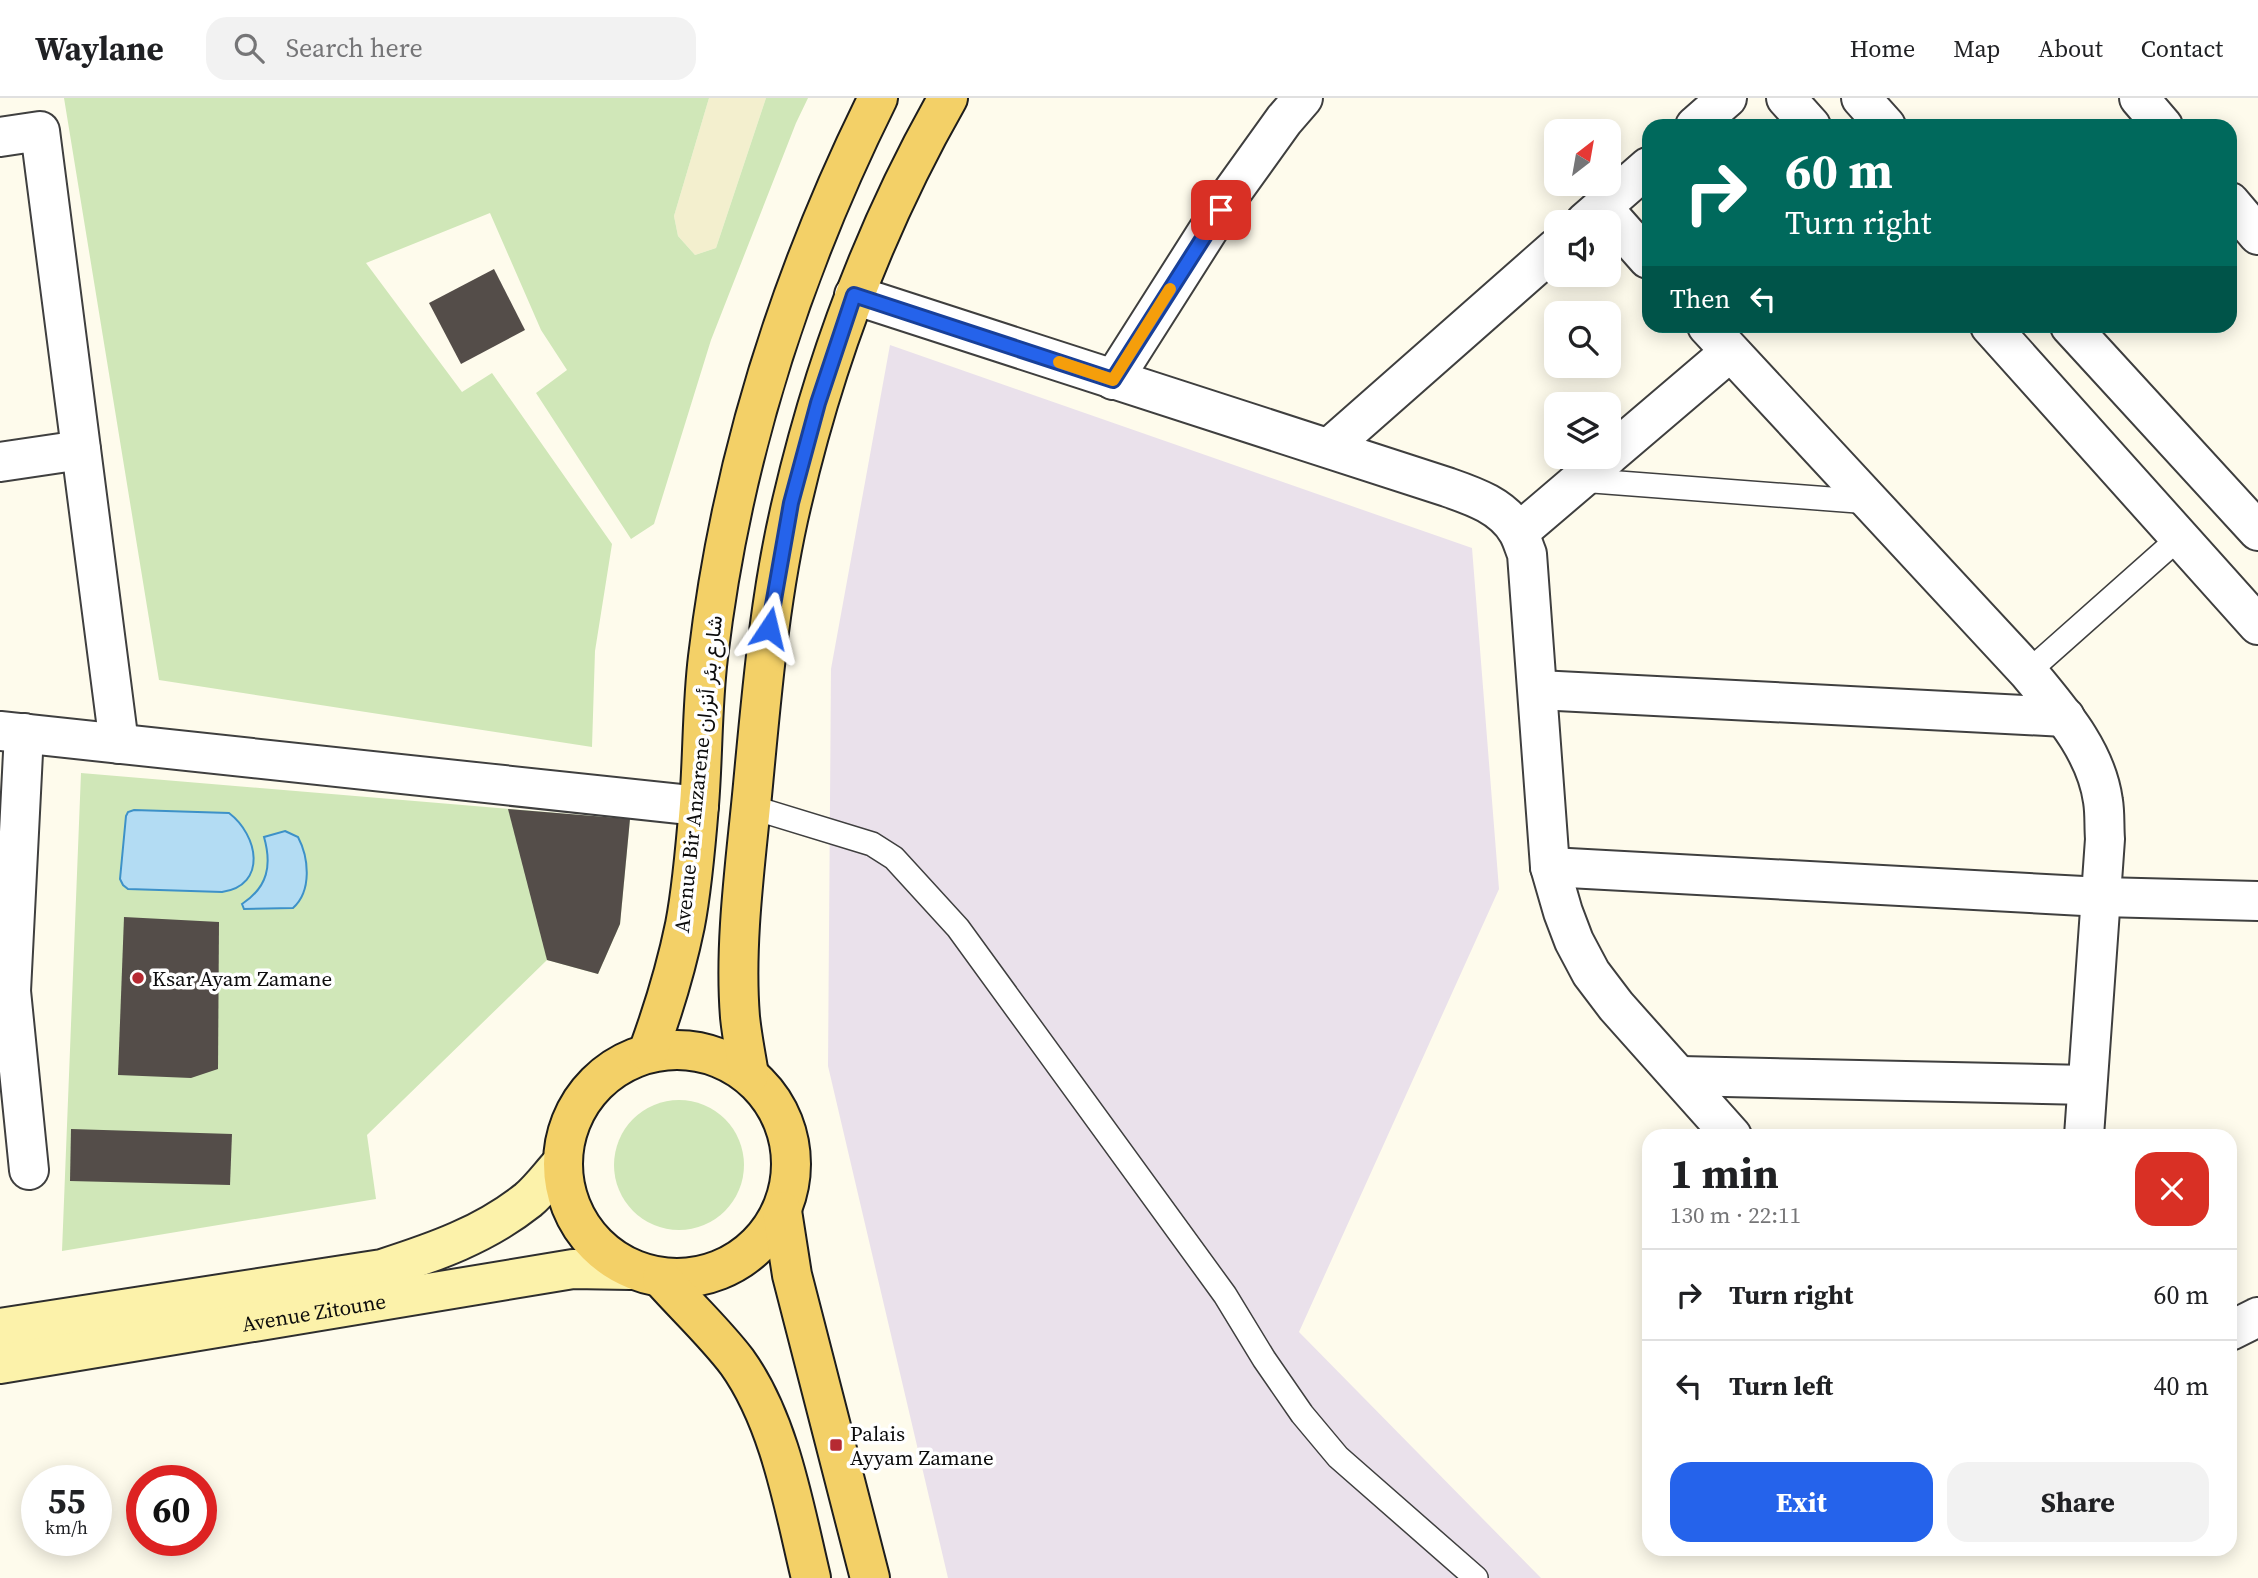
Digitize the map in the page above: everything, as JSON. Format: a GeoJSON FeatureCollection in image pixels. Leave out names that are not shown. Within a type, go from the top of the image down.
{"type":"FeatureCollection","features":[{"type":"Feature","properties":{"kind":"main road","name":"Avenue Bir Anzarene شارع بئر أنزران"},"geometry":{"type":"LineString","coordinates":[[648,1052],[667,998],[685,924],[699,806],[708,659],[727,528],[749,436],[815,237],[878,98]]}},
{"type":"Feature","properties":{"kind":"main road"},"geometry":{"type":"LineString","coordinates":[[749,1075],[740,1018],[739,960],[769,628],[791,503],[818,403],[854,295],[880,229],[948,98]]}},
{"type":"Feature","properties":{"kind":"main road"},"geometry":{"type":"LineString","coordinates":[[646,1274],[699,1278],[733,1264],[762,1242],[782,1211],[792,1175],[789,1138],[774,1104],[749,1075],[719,1057],[684,1049],[648,1052],[613,1068],[586,1093],[567,1127],[561,1164],[566,1197],[580,1227],[602,1252],[646,1274],[737,1362],[760,1401],[775,1436],[811,1578]]}},
{"type":"Feature","properties":{"kind":"main road","name":"Avenue Zitoune"},"geometry":{"type":"LineString","coordinates":[[0,1328],[382,1269],[441,1250],[491,1227],[530,1198],[561,1164]]}},
{"type":"Feature","properties":{"kind":"main road"},"geometry":{"type":"LineString","coordinates":[[782,1211],[792,1275],[870,1578]]}},
{"type":"Feature","properties":{"kind":"main road","name":"Avenue Zitoune"},"geometry":{"type":"LineString","coordinates":[[0,1364],[573,1269],[646,1274]]}},
{"type":"Feature","properties":{"kind":"street"},"geometry":{"type":"LineString","coordinates":[[1113,380],[1233,191],[1303,98]]}},
{"type":"Feature","properties":{"kind":"street"},"geometry":{"type":"LineString","coordinates":[[1703,119],[1727,98]]}},
{"type":"Feature","properties":{"kind":"street"},"geometry":{"type":"LineString","coordinates":[[1786,98],[1805,119]]}},
{"type":"Feature","properties":{"kind":"street"},"geometry":{"type":"LineString","coordinates":[[1861,98],[1880,119]]}},
{"type":"Feature","properties":{"kind":"street"},"geometry":{"type":"LineString","coordinates":[[2139,98],[2157,119]]}},
{"type":"Feature","properties":{"kind":"street"},"geometry":{"type":"LineString","coordinates":[[0,137],[40,131],[119,744]]}},
{"type":"Feature","properties":{"kind":"street"},"geometry":{"type":"LineString","coordinates":[[1600,210],[1642,172]]}},
{"type":"Feature","properties":{"kind":"street"},"geometry":{"type":"LineString","coordinates":[[2237,210],[2258,234]]}},
{"type":"Feature","properties":{"kind":"street"},"geometry":{"type":"LineString","coordinates":[[1621,237],[1642,254]]}},
{"type":"Feature","properties":{"kind":"street"},"geometry":{"type":"LineString","coordinates":[[1329,449],[1544,259]]}},
{"type":"Feature","properties":{"kind":"street"},"geometry":{"type":"LineString","coordinates":[[854,295],[1482,499],[1504,516],[1518,532],[1527,554],[1550,867],[1574,942],[1591,973],[1616,1006],[1726,1129]]}},
{"type":"Feature","properties":{"kind":"street"},"geometry":{"type":"LineString","coordinates":[[1996,333],[2258,625]]}},
{"type":"Feature","properties":{"kind":"street"},"geometry":{"type":"LineString","coordinates":[[2076,333],[2258,531]]}},
{"type":"Feature","properties":{"kind":"street"},"geometry":{"type":"LineString","coordinates":[[1621,440],[1718,339],[2028,672],[2065,717],[2095,770],[2103,800],[2105,839],[2084,1129]]}},
{"type":"Feature","properties":{"kind":"street"},"geometry":{"type":"LineString","coordinates":[[0,462],[81,450]]}},
{"type":"Feature","properties":{"kind":"street"},"geometry":{"type":"LineString","coordinates":[[1518,532],[1592,469]]}},
{"type":"Feature","properties":{"kind":"street"},"geometry":{"type":"LineString","coordinates":[[1538,690],[2065,717]]}},
{"type":"Feature","properties":{"kind":"street"},"geometry":{"type":"LineString","coordinates":[[29,1170],[6,991],[12,732],[699,806]]}},
{"type":"Feature","properties":{"kind":"street"},"geometry":{"type":"LineString","coordinates":[[1550,867],[2102,897],[2258,901]]}},
{"type":"Feature","properties":{"kind":"street"},"geometry":{"type":"LineString","coordinates":[[1681,1076],[2087,1085]]}},
{"type":"Feature","properties":{"kind":"street"},"geometry":{"type":"LineString","coordinates":[[2237,1328],[2258,1317]]}},
{"type":"Feature","properties":{"kind":"lane"},"geometry":{"type":"LineString","coordinates":[[1621,467],[1870,502]]}},
{"type":"Feature","properties":{"kind":"lane"},"geometry":{"type":"LineString","coordinates":[[2028,672],[2180,537]]}},
{"type":"Feature","properties":{"kind":"lane"},"geometry":{"type":"LineString","coordinates":[[751,807],[872,844],[894,858],[966,939],[1225,1295],[1302,1414],[1338,1457],[1476,1578]]}},
{"type":"Feature","properties":{"kind":"shaded area"},"geometry":{"type":"Polygon","coordinates":[[[709,98],[766,98],[716,248],[695,255],[678,236],[674,216],[709,98]]]}},
{"type":"Feature","properties":{"kind":"shaded area"},"geometry":{"type":"Polygon","coordinates":[[[890,345],[1472,548],[1499,889],[1299,1332],[1541,1578],[948,1578],[828,1066],[831,669],[890,345]]]}},
{"type":"Feature","properties":{"kind":"green space"},"geometry":{"type":"Polygon","coordinates":[[[64,98],[709,98],[674,216],[678,236],[695,255],[716,248],[766,98],[808,98],[711,340],[654,524],[631,539],[536,393],[567,370],[541,330],[490,213],[366,263],[462,392],[492,373],[612,544],[595,651],[592,747],[159,680],[64,98]]]}},
{"type":"Feature","properties":{"kind":"green space"},"geometry":{"type":"Polygon","coordinates":[[[81,773],[630,819],[620,924],[598,974],[547,960],[367,1135],[376,1199],[62,1251],[81,773]]]}},
{"type":"Feature","properties":{"kind":"green space"},"geometry":{"type":"Polygon","coordinates":[[[679,1100],[704,1105],[725,1119],[739,1140],[744,1165],[739,1190],[725,1211],[704,1225],[679,1230],[654,1225],[633,1211],[619,1190],[614,1165],[619,1140],[633,1119],[654,1105],[679,1100]]]}},
{"type":"Feature","properties":{"kind":"water"},"geometry":{"type":"Polygon","coordinates":[[[134,810],[229,813],[239,822],[252,846],[254,858],[247,880],[222,892],[128,889],[120,879],[126,816],[134,810]]]}},
{"type":"Feature","properties":{"kind":"water"},"geometry":{"type":"Polygon","coordinates":[[[285,831],[298,837],[305,855],[306,884],[299,901],[293,908],[244,909],[242,904],[258,890],[266,875],[268,857],[264,837],[285,831]]]}},
{"type":"Feature","properties":{"kind":"building"},"geometry":{"type":"Polygon","coordinates":[[[494,269],[525,330],[461,364],[429,303],[494,269]]]}},
{"type":"Feature","properties":{"kind":"building"},"geometry":{"type":"Polygon","coordinates":[[[508,809],[630,819],[620,924],[598,974],[547,960],[508,809]]]}},
{"type":"Feature","properties":{"kind":"building"},"geometry":{"type":"Polygon","coordinates":[[[124,917],[219,922],[218,1069],[191,1078],[118,1075],[124,917]]]}},
{"type":"Feature","properties":{"kind":"building"},"geometry":{"type":"Polygon","coordinates":[[[71,1129],[232,1134],[230,1185],[70,1181],[71,1129]]]}},
{"type":"Feature","properties":{"kind":"slow traffic"},"geometry":{"type":"LineString","coordinates":[[1059,362],[1113,380],[1170,289]]}},
{"type":"Feature","properties":{"kind":"place","name":"Ksar Ayam Zamane"},"geometry":{"type":"Point","coordinates":[138,978]}},
{"type":"Feature","properties":{"kind":"place","name":"Palais Ayyam Zamane"},"geometry":{"type":"Point","coordinates":[836,1445]}},
{"type":"Feature","properties":{"kind":"route"},"geometry":{"type":"LineString","coordinates":[[769,628],[791,503],[818,403],[854,295],[1113,380],[1221,210]]}}]}
